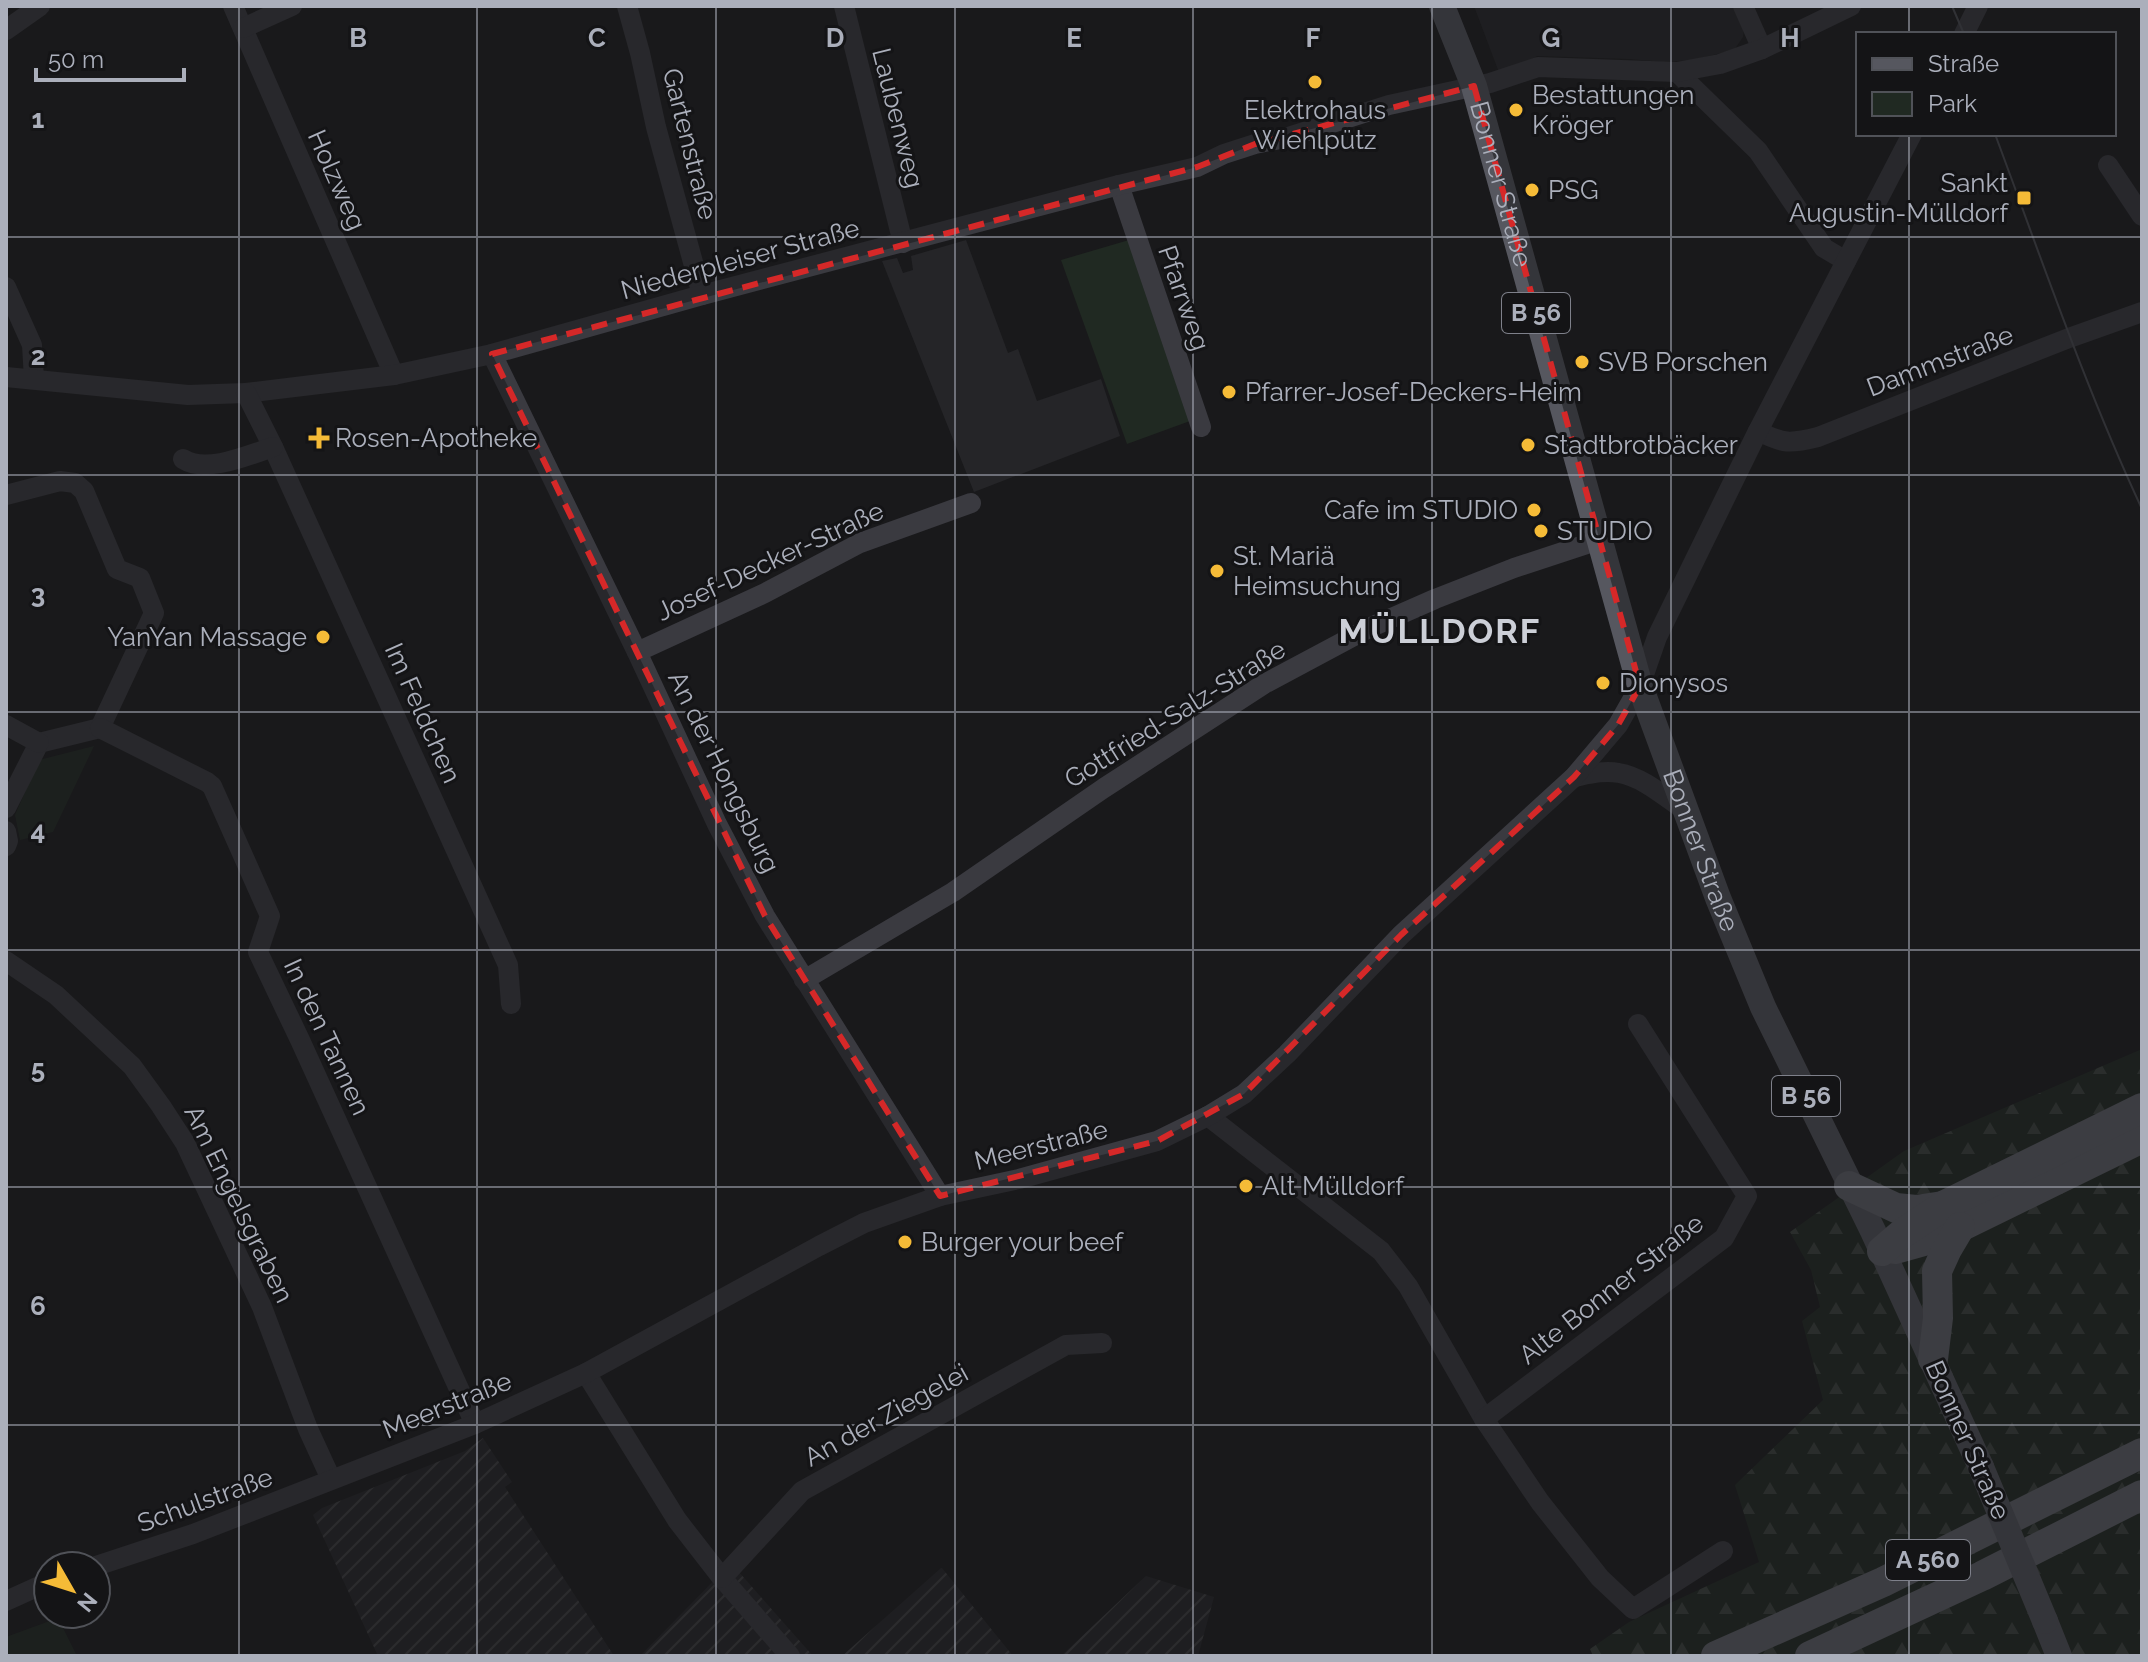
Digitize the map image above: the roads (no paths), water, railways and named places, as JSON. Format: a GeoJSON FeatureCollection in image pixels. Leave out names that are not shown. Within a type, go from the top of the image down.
{"type":"FeatureCollection","features":[{"type":"Feature","properties":{"kind":"highway"},"geometry":{"type":"LineString","coordinates":[[1882,1251],[1910,1246],[1952,1216],[2142,1108]]}},
{"type":"Feature","properties":{"kind":"highway"},"geometry":{"type":"LineString","coordinates":[[1849,1186],[1896,1208],[1952,1216],[2142,1138]]}},
{"type":"Feature","properties":{"kind":"highway"},"geometry":{"type":"LineString","coordinates":[[1933,1359],[1938,1318],[1937,1271],[1947,1249],[1952,1216]]}},
{"type":"Feature","properties":{"kind":"highway","name":"A 560"},"geometry":{"type":"LineString","coordinates":[[1716,1656],[1883,1582],[2140,1453]]}},
{"type":"Feature","properties":{"kind":"highway","name":"A 560"},"geometry":{"type":"LineString","coordinates":[[1810,1656],[1982,1576],[2142,1495]]}},
{"type":"Feature","properties":{"kind":"main road","name":"Bonner Straße"},"geometry":{"type":"LineString","coordinates":[[1442,6],[1474,86],[1640,686],[1718,898],[1763,1007],[1933,1359],[2059,1656]]}},
{"type":"Feature","properties":{"kind":"street"},"geometry":{"type":"LineString","coordinates":[[6,30],[40,6]]}},
{"type":"Feature","properties":{"kind":"street","name":"Holzweg"},"geometry":{"type":"LineString","coordinates":[[233,6],[394,375]]}},
{"type":"Feature","properties":{"kind":"street"},"geometry":{"type":"LineString","coordinates":[[243,28],[292,6]]}},
{"type":"Feature","properties":{"kind":"street","name":"Gartenstraße"},"geometry":{"type":"LineString","coordinates":[[627,6],[702,295]]}},
{"type":"Feature","properties":{"kind":"street","name":"Laubenweg"},"geometry":{"type":"LineString","coordinates":[[844,6],[903,243]]}},
{"type":"Feature","properties":{"kind":"street"},"geometry":{"type":"LineString","coordinates":[[1743,6],[1762,49]]}},
{"type":"Feature","properties":{"kind":"street","name":"Niederpleiser Straße"},"geometry":{"type":"LineString","coordinates":[[6,377],[188,395],[246,393],[394,375],[492,354],[702,295],[1197,167],[1224,154],[1269,140],[1285,138],[1389,105],[1490,83],[1538,67],[1677,72],[1720,64],[1762,49],[1851,6]]}},
{"type":"Feature","properties":{"kind":"street"},"geometry":{"type":"LineString","coordinates":[[1965,32],[1978,6]]}},
{"type":"Feature","properties":{"kind":"street"},"geometry":{"type":"LineString","coordinates":[[1677,72],[1758,151],[1824,248],[1846,261]]}},
{"type":"Feature","properties":{"kind":"street","name":"Meerstraße"},"geometry":{"type":"LineString","coordinates":[[331,1479],[475,1424],[586,1373],[864,1223],[940,1196],[1033,1175],[1157,1141],[1244,1094],[1287,1054],[1401,935],[1574,777],[1618,725],[1640,686],[1657,637],[1758,431],[1911,136]]}},
{"type":"Feature","properties":{"kind":"street"},"geometry":{"type":"LineString","coordinates":[[2108,165],[2142,216]]}},
{"type":"Feature","properties":{"kind":"street","name":"Pfarrweg"},"geometry":{"type":"LineString","coordinates":[[1119,185],[1201,427]]}},
{"type":"Feature","properties":{"kind":"street"},"geometry":{"type":"LineString","coordinates":[[6,287],[32,345],[34,379]]}},
{"type":"Feature","properties":{"kind":"street","name":"Dammstraße"},"geometry":{"type":"LineString","coordinates":[[1758,431],[1777,441],[1795,443],[1818,437],[2142,313]]}},
{"type":"Feature","properties":{"kind":"street","name":"An der Hongsburg"},"geometry":{"type":"LineString","coordinates":[[492,354],[717,824],[765,916],[940,1196]]}},
{"type":"Feature","properties":{"kind":"street","name":"Im Feldchen"},"geometry":{"type":"LineString","coordinates":[[246,393],[508,965],[511,1004]]}},
{"type":"Feature","properties":{"kind":"street"},"geometry":{"type":"LineString","coordinates":[[183,459],[190,464],[215,465],[273,447]]}},
{"type":"Feature","properties":{"kind":"street"},"geometry":{"type":"LineString","coordinates":[[6,495],[60,481],[75,483],[84,491],[117,569],[140,578],[154,613],[100,728],[39,743],[6,725]]}},
{"type":"Feature","properties":{"kind":"street","name":"Josef-Decker-Straße"},"geometry":{"type":"LineString","coordinates":[[637,652],[765,593],[860,543],[971,503]]}},
{"type":"Feature","properties":{"kind":"street","name":"Gottfried-Salz-Straße"},"geometry":{"type":"LineString","coordinates":[[804,980],[953,892],[1104,788],[1264,684],[1369,628],[1435,599],[1514,568],[1599,540]]}},
{"type":"Feature","properties":{"kind":"street","name":"In den Tannen"},"geometry":{"type":"LineString","coordinates":[[100,728],[212,786],[270,916],[258,952],[475,1424]]}},
{"type":"Feature","properties":{"kind":"street"},"geometry":{"type":"LineString","coordinates":[[6,808],[39,743]]}},
{"type":"Feature","properties":{"kind":"street"},"geometry":{"type":"LineString","coordinates":[[1574,777],[1599,772],[1619,773],[1636,779],[1686,811]]}},
{"type":"Feature","properties":{"kind":"street"},"geometry":{"type":"LineString","coordinates":[[6,831],[6,846]]}},
{"type":"Feature","properties":{"kind":"street","name":"Am Engelsgraben"},"geometry":{"type":"LineString","coordinates":[[6,961],[56,995],[132,1066],[185,1143],[262,1307],[308,1429],[331,1479]]}},
{"type":"Feature","properties":{"kind":"street","name":"Alte Bonner Straße"},"geometry":{"type":"LineString","coordinates":[[1484,1419],[1724,1238],[1747,1196],[1638,1024]]}},
{"type":"Feature","properties":{"kind":"street"},"geometry":{"type":"LineString","coordinates":[[1208,1116],[1381,1251],[1408,1286],[1484,1419],[1540,1502],[1600,1578],[1633,1609],[1723,1551]]}},
{"type":"Feature","properties":{"kind":"street","name":"An der Ziegelei"},"geometry":{"type":"LineString","coordinates":[[722,1578],[802,1491],[1066,1345],[1102,1343]]}},
{"type":"Feature","properties":{"kind":"street"},"geometry":{"type":"LineString","coordinates":[[586,1373],[677,1520],[722,1578],[790,1656]]}},
{"type":"Feature","properties":{"kind":"street","name":"Schulstraße"},"geometry":{"type":"LineString","coordinates":[[112,1561],[193,1534],[331,1479]]}},
{"type":"Feature","properties":{"kind":"street"},"geometry":{"type":"LineString","coordinates":[[6,1601],[32,1589]]}},
{"type":"Feature","properties":{"kind":"tram line"},"geometry":{"type":"LineString","coordinates":[[1952,6],[1963,32]]}},
{"type":"Feature","properties":{"kind":"tram line"},"geometry":{"type":"LineString","coordinates":[[1996,136],[2083,370],[2142,509]]}},
{"type":"Feature","properties":{"kind":"place","name":"Elektrohaus Wiehlpütz"},"geometry":{"type":"Point","coordinates":[1315,82]}},
{"type":"Feature","properties":{"kind":"place","name":"Bestattungen Kröger"},"geometry":{"type":"Point","coordinates":[1516,110]}},
{"type":"Feature","properties":{"kind":"place","name":"PSG"},"geometry":{"type":"Point","coordinates":[1532,190]}},
{"type":"Feature","properties":{"kind":"place","name":"Sankt Augustin-Mülldorf"},"geometry":{"type":"Point","coordinates":[2024,198]}},
{"type":"Feature","properties":{"kind":"place","name":"SVB Porschen"},"geometry":{"type":"Point","coordinates":[1582,362]}},
{"type":"Feature","properties":{"kind":"place","name":"Pfarrer-Josef-Deckers-Heim"},"geometry":{"type":"Point","coordinates":[1229,392]}},
{"type":"Feature","properties":{"kind":"place","name":"Rosen-Apotheke"},"geometry":{"type":"Point","coordinates":[319,438]}},
{"type":"Feature","properties":{"kind":"place","name":"Stadtbrotbäcker"},"geometry":{"type":"Point","coordinates":[1528,445]}},
{"type":"Feature","properties":{"kind":"place","name":"Cafe im STUDIO"},"geometry":{"type":"Point","coordinates":[1534,510]}},
{"type":"Feature","properties":{"kind":"place","name":"STUDIO"},"geometry":{"type":"Point","coordinates":[1541,531]}},
{"type":"Feature","properties":{"kind":"place","name":"St. Mariä Heimsuchung"},"geometry":{"type":"Point","coordinates":[1217,571]}},
{"type":"Feature","properties":{"kind":"place","name":"YanYan Massage"},"geometry":{"type":"Point","coordinates":[323,637]}},
{"type":"Feature","properties":{"kind":"place","name":"Dionysos"},"geometry":{"type":"Point","coordinates":[1603,683]}},
{"type":"Feature","properties":{"kind":"place","name":"Alt Mülldorf"},"geometry":{"type":"Point","coordinates":[1246,1186]}},
{"type":"Feature","properties":{"kind":"place","name":"Burger your beef"},"geometry":{"type":"Point","coordinates":[905,1242]}},
{"type":"Feature","properties":{"kind":"district","name":"MÜLLDORF"},"geometry":{"type":"Point","coordinates":[1440,631]}}]}
